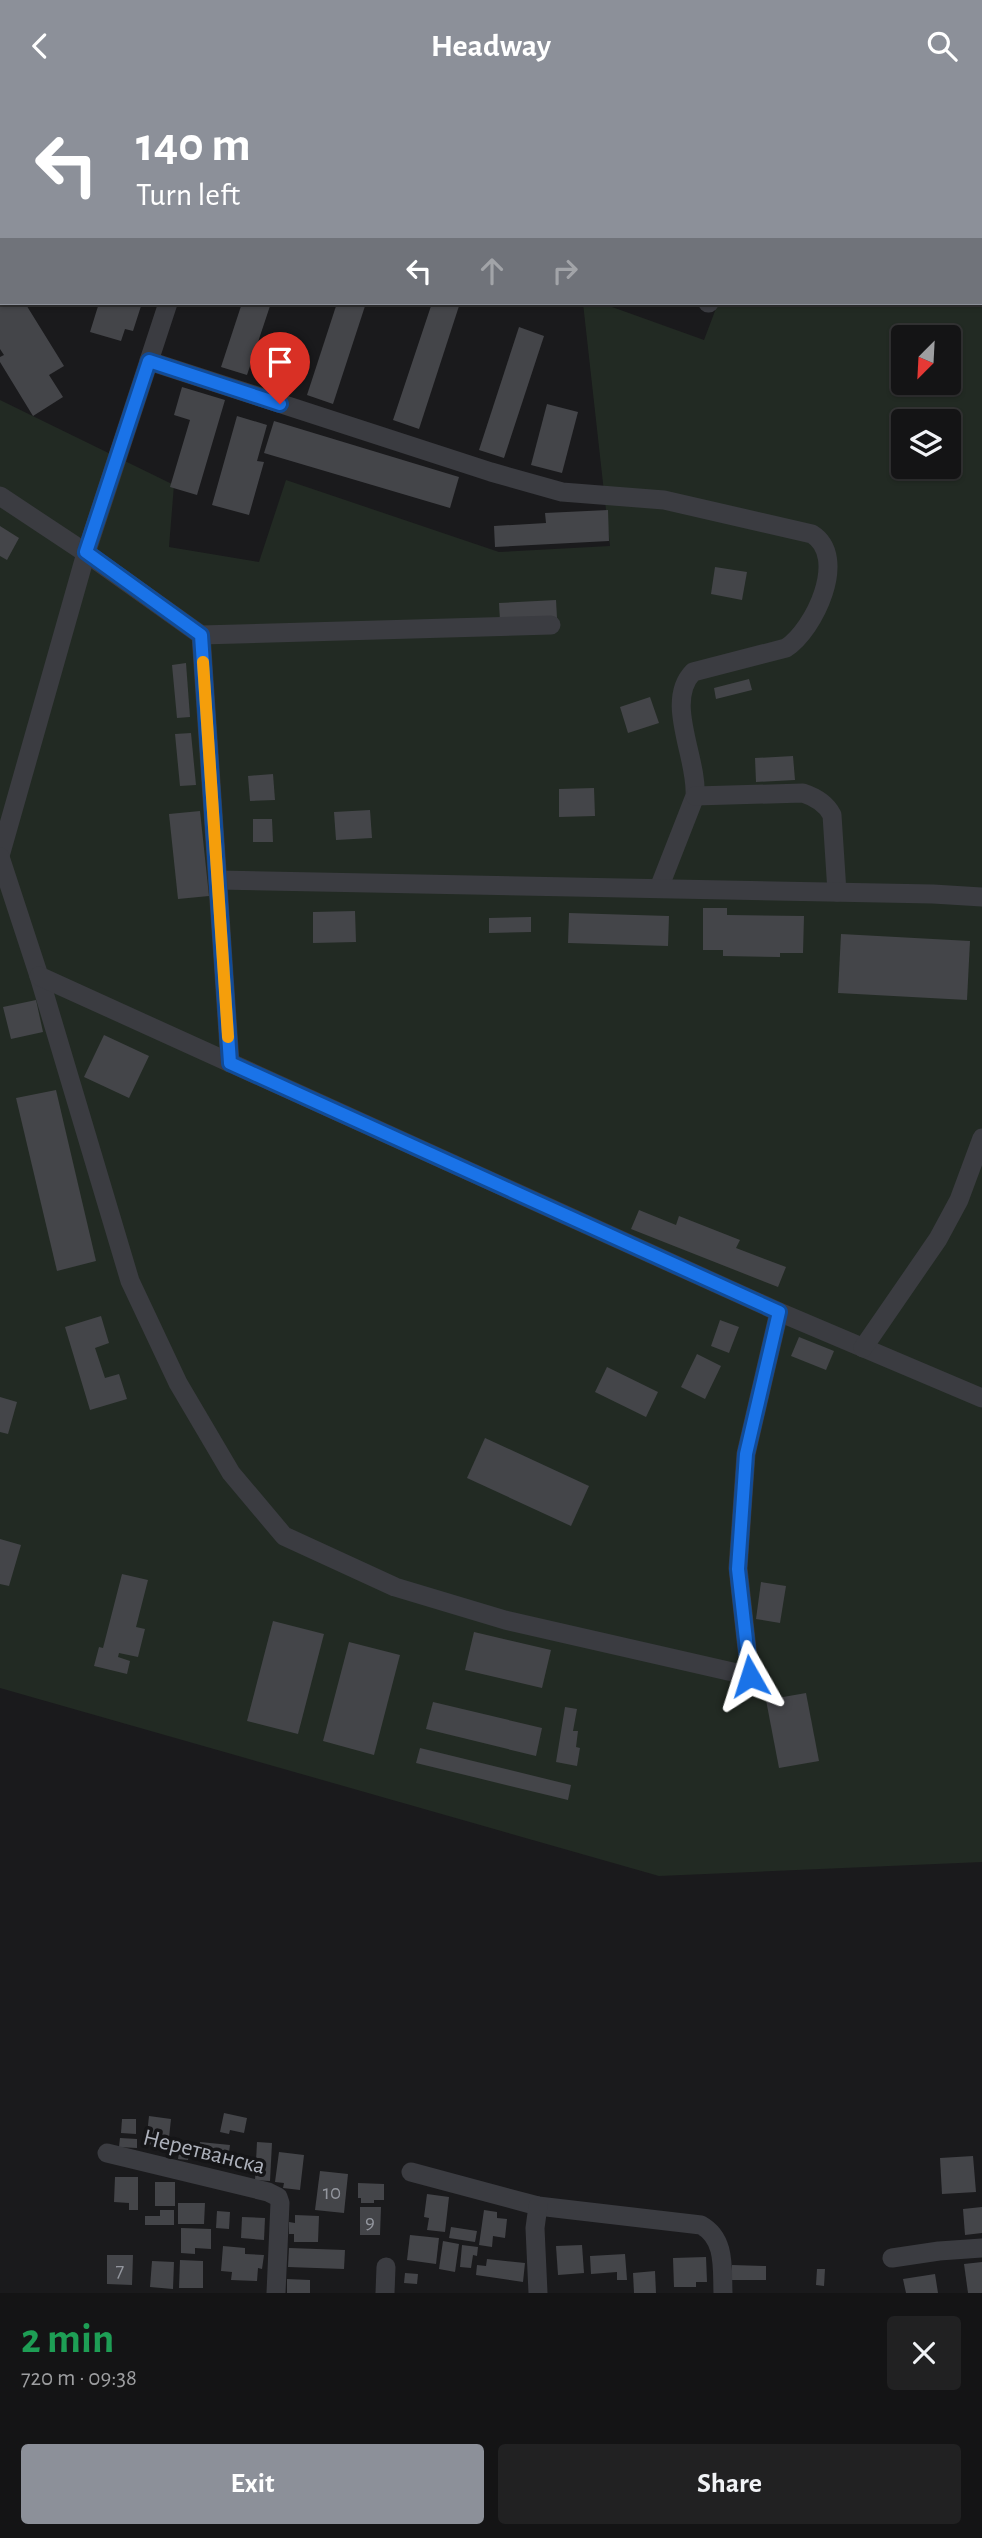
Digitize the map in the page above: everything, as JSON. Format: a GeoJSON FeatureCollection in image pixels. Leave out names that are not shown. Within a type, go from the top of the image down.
{"type":"FeatureCollection","features":[{"type":"Feature","properties":{"kind":"street"},"geometry":{"type":"LineString","coordinates":[[167,305],[86,552],[0,857],[39,976],[130,1281],[178,1383],[231,1473],[284,1536],[382,1581],[505,1620],[750,1676],[738,1569],[746,1454],[779,1312]]}},
{"type":"Feature","properties":{"kind":"street"},"geometry":{"type":"LineString","coordinates":[[149,361],[491,472],[562,492],[664,500],[812,534],[821,540],[827,549],[828,567],[823,595],[807,628],[796,642],[786,648],[693,672],[686,679],[681,694],[681,709],[696,782],[695,796],[659,888]]}},
{"type":"Feature","properties":{"kind":"street"},"geometry":{"type":"LineString","coordinates":[[0,496],[86,552],[201,635],[551,625]]}},
{"type":"Feature","properties":{"kind":"street"},"geometry":{"type":"LineString","coordinates":[[201,635],[230,1063]]}},
{"type":"Feature","properties":{"kind":"street"},"geometry":{"type":"LineString","coordinates":[[695,796],[803,793],[814,796],[828,807],[832,814],[836,892]]}},
{"type":"Feature","properties":{"kind":"street"},"geometry":{"type":"LineString","coordinates":[[218,880],[982,897]]}},
{"type":"Feature","properties":{"kind":"street"},"geometry":{"type":"LineString","coordinates":[[39,976],[779,1312],[982,1398]]}},
{"type":"Feature","properties":{"kind":"street"},"geometry":{"type":"LineString","coordinates":[[863,1347],[938,1238],[959,1200],[982,1138]]}},
{"type":"Feature","properties":{"kind":"street","name":"Неретванска"},"geometry":{"type":"LineString","coordinates":[[107,2153],[268,2192],[278,2197],[280,2203],[276,2293]]}},
{"type":"Feature","properties":{"kind":"street"},"geometry":{"type":"LineString","coordinates":[[411,2172],[538,2206],[701,2225],[717,2237],[721,2252],[723,2293]]}},
{"type":"Feature","properties":{"kind":"street"},"geometry":{"type":"LineString","coordinates":[[538,2206],[535,2228],[538,2293]]}},
{"type":"Feature","properties":{"kind":"street"},"geometry":{"type":"LineString","coordinates":[[892,2258],[982,2248]]}},
{"type":"Feature","properties":{"kind":"street"},"geometry":{"type":"LineString","coordinates":[[385,2293],[386,2267]]}},
{"type":"Feature","properties":{"kind":"shaded area"},"geometry":{"type":"Polygon","coordinates":[[[583,305],[607,305],[704,340],[717,305],[982,305],[982,1862],[659,1876],[0,1688],[0,400],[174,485],[169,547],[259,562],[286,480],[499,552],[610,546],[583,305]]]}},
{"type":"Feature","properties":{"kind":"building"},"geometry":{"type":"Polygon","coordinates":[[[0,305],[26,305],[64,366],[49,375],[63,397],[33,416],[0,362],[0,357],[4,355],[0,349],[0,305]]]}},
{"type":"Feature","properties":{"kind":"building"},"geometry":{"type":"Polygon","coordinates":[[[98,305],[141,305],[133,331],[125,329],[121,341],[90,332],[98,305]]]}},
{"type":"Feature","properties":{"kind":"building"},"geometry":{"type":"Polygon","coordinates":[[[241,305],[270,305],[247,375],[221,367],[241,305]]]}},
{"type":"Feature","properties":{"kind":"building"},"geometry":{"type":"Polygon","coordinates":[[[336,305],[365,305],[333,404],[307,395],[336,305]]]}},
{"type":"Feature","properties":{"kind":"building"},"geometry":{"type":"Polygon","coordinates":[[[431,305],[459,306],[419,429],[393,420],[431,305]]]}},
{"type":"Feature","properties":{"kind":"building"},"geometry":{"type":"Polygon","coordinates":[[[519,327],[544,336],[504,458],[479,450],[519,327]]]}},
{"type":"Feature","properties":{"kind":"building"},"geometry":{"type":"Polygon","coordinates":[[[182,387],[225,400],[197,495],[170,487],[190,420],[174,415],[182,387]]]}},
{"type":"Feature","properties":{"kind":"building"},"geometry":{"type":"Polygon","coordinates":[[[547,404],[578,412],[562,473],[531,465],[547,404]]]}},
{"type":"Feature","properties":{"kind":"building"},"geometry":{"type":"Polygon","coordinates":[[[237,416],[267,425],[257,461],[264,462],[249,515],[212,505],[237,416]]]}},
{"type":"Feature","properties":{"kind":"building"},"geometry":{"type":"Polygon","coordinates":[[[274,421],[459,477],[450,508],[264,453],[274,421]]]}},
{"type":"Feature","properties":{"kind":"building"},"geometry":{"type":"Polygon","coordinates":[[[608,510],[609,541],[495,547],[494,526],[546,523],[545,513],[608,510]]]}},
{"type":"Feature","properties":{"kind":"building"},"geometry":{"type":"Polygon","coordinates":[[[0,526],[19,538],[7,560],[0,556],[0,526]]]}},
{"type":"Feature","properties":{"kind":"building"},"geometry":{"type":"Polygon","coordinates":[[[715,567],[747,572],[742,600],[711,594],[715,567]]]}},
{"type":"Feature","properties":{"kind":"building"},"geometry":{"type":"Polygon","coordinates":[[[556,600],[557,618],[500,621],[499,603],[556,600]]]}},
{"type":"Feature","properties":{"kind":"building"},"geometry":{"type":"Polygon","coordinates":[[[186,663],[190,717],[177,718],[172,665],[186,663]]]}},
{"type":"Feature","properties":{"kind":"building"},"geometry":{"type":"Polygon","coordinates":[[[749,679],[752,690],[716,699],[714,688],[749,679]]]}},
{"type":"Feature","properties":{"kind":"building"},"geometry":{"type":"Polygon","coordinates":[[[650,697],[659,723],[628,733],[620,707],[650,697]]]}},
{"type":"Feature","properties":{"kind":"building"},"geometry":{"type":"Polygon","coordinates":[[[191,733],[196,785],[180,786],[175,734],[191,733]]]}},
{"type":"Feature","properties":{"kind":"building"},"geometry":{"type":"Polygon","coordinates":[[[793,756],[795,780],[756,782],[755,758],[793,756]]]}},
{"type":"Feature","properties":{"kind":"building"},"geometry":{"type":"Polygon","coordinates":[[[273,774],[275,800],[250,801],[248,776],[273,774]]]}},
{"type":"Feature","properties":{"kind":"building"},"geometry":{"type":"Polygon","coordinates":[[[594,788],[595,816],[559,817],[559,789],[594,788]]]}},
{"type":"Feature","properties":{"kind":"building"},"geometry":{"type":"Polygon","coordinates":[[[370,810],[372,838],[336,840],[334,812],[370,810]]]}},
{"type":"Feature","properties":{"kind":"building"},"geometry":{"type":"Polygon","coordinates":[[[200,811],[209,896],[178,899],[169,814],[200,811]]]}},
{"type":"Feature","properties":{"kind":"building"},"geometry":{"type":"Polygon","coordinates":[[[253,819],[272,819],[273,842],[253,842],[253,819]]]}},
{"type":"Feature","properties":{"kind":"building"},"geometry":{"type":"Polygon","coordinates":[[[703,908],[727,908],[727,915],[804,916],[803,953],[780,953],[780,957],[723,956],[723,950],[703,950],[703,908]]]}},
{"type":"Feature","properties":{"kind":"building"},"geometry":{"type":"Polygon","coordinates":[[[355,911],[356,942],[313,943],[313,912],[355,911]]]}},
{"type":"Feature","properties":{"kind":"building"},"geometry":{"type":"Polygon","coordinates":[[[569,913],[669,916],[668,946],[568,943],[569,913]]]}},
{"type":"Feature","properties":{"kind":"building"},"geometry":{"type":"Polygon","coordinates":[[[531,917],[531,932],[489,933],[489,918],[531,917]]]}},
{"type":"Feature","properties":{"kind":"building"},"geometry":{"type":"Polygon","coordinates":[[[841,934],[970,941],[967,1000],[838,993],[841,934]]]}},
{"type":"Feature","properties":{"kind":"building"},"geometry":{"type":"Polygon","coordinates":[[[36,1000],[43,1032],[11,1039],[3,1007],[36,1000]]]}},
{"type":"Feature","properties":{"kind":"building"},"geometry":{"type":"Polygon","coordinates":[[[104,1035],[149,1056],[129,1098],[84,1077],[104,1035]]]}},
{"type":"Feature","properties":{"kind":"building"},"geometry":{"type":"Polygon","coordinates":[[[56,1090],[96,1261],[57,1271],[16,1098],[56,1090]]]}},
{"type":"Feature","properties":{"kind":"building"},"geometry":{"type":"Polygon","coordinates":[[[639,1210],[676,1225],[679,1216],[740,1240],[736,1248],[786,1267],[778,1287],[631,1229],[639,1210]]]}},
{"type":"Feature","properties":{"kind":"building"},"geometry":{"type":"Polygon","coordinates":[[[101,1316],[109,1343],[95,1348],[105,1378],[119,1374],[127,1399],[90,1410],[65,1327],[101,1316]]]}},
{"type":"Feature","properties":{"kind":"building"},"geometry":{"type":"Polygon","coordinates":[[[720,1320],[739,1327],[729,1353],[711,1346],[720,1320]]]}},
{"type":"Feature","properties":{"kind":"building"},"geometry":{"type":"Polygon","coordinates":[[[799,1337],[834,1351],[826,1370],[791,1356],[799,1337]]]}},
{"type":"Feature","properties":{"kind":"building"},"geometry":{"type":"Polygon","coordinates":[[[697,1354],[721,1366],[705,1399],[681,1387],[697,1354]]]}},
{"type":"Feature","properties":{"kind":"building"},"geometry":{"type":"Polygon","coordinates":[[[607,1367],[658,1392],[646,1417],[595,1392],[607,1367]]]}},
{"type":"Feature","properties":{"kind":"building"},"geometry":{"type":"Polygon","coordinates":[[[0,1397],[17,1402],[8,1434],[0,1432],[0,1397]]]}},
{"type":"Feature","properties":{"kind":"building"},"geometry":{"type":"Polygon","coordinates":[[[485,1438],[589,1486],[571,1526],[467,1478],[485,1438]]]}},
{"type":"Feature","properties":{"kind":"building"},"geometry":{"type":"Polygon","coordinates":[[[0,1539],[21,1545],[9,1586],[0,1584],[0,1539]]]}},
{"type":"Feature","properties":{"kind":"building"},"geometry":{"type":"Polygon","coordinates":[[[122,1574],[148,1580],[136,1627],[145,1629],[138,1657],[119,1653],[118,1657],[130,1661],[127,1674],[94,1666],[99,1647],[103,1648],[122,1574]]]}},
{"type":"Feature","properties":{"kind":"building"},"geometry":{"type":"Polygon","coordinates":[[[761,1582],[786,1586],[780,1623],[756,1619],[761,1582]]]}},
{"type":"Feature","properties":{"kind":"building"},"geometry":{"type":"Polygon","coordinates":[[[273,1621],[324,1634],[298,1734],[247,1721],[273,1621]]]}},
{"type":"Feature","properties":{"kind":"building"},"geometry":{"type":"Polygon","coordinates":[[[474,1632],[551,1650],[542,1688],[465,1670],[474,1632]]]}},
{"type":"Feature","properties":{"kind":"building"},"geometry":{"type":"Polygon","coordinates":[[[349,1642],[400,1655],[374,1755],[323,1741],[349,1642]]]}},
{"type":"Feature","properties":{"kind":"building"},"geometry":{"type":"Polygon","coordinates":[[[806,1693],[819,1761],[779,1768],[766,1700],[806,1693]]]}},
{"type":"Feature","properties":{"kind":"building"},"geometry":{"type":"Polygon","coordinates":[[[433,1702],[542,1728],[536,1756],[426,1729],[433,1702]]]}},
{"type":"Feature","properties":{"kind":"building"},"geometry":{"type":"Polygon","coordinates":[[[565,1707],[577,1709],[573,1731],[578,1731],[576,1747],[580,1748],[577,1766],[556,1762],[565,1707]]]}},
{"type":"Feature","properties":{"kind":"building"},"geometry":{"type":"Polygon","coordinates":[[[420,1748],[571,1785],[568,1800],[416,1763],[420,1748]]]}},
{"type":"Feature","properties":{"kind":"building"},"geometry":{"type":"Polygon","coordinates":[[[224,2113],[247,2118],[244,2133],[230,2130],[229,2134],[220,2132],[224,2113]]]}},
{"type":"Feature","properties":{"kind":"building"},"geometry":{"type":"Polygon","coordinates":[[[149,2116],[171,2119],[168,2147],[146,2144],[149,2116]]]}},
{"type":"Feature","properties":{"kind":"building"},"geometry":{"type":"Polygon","coordinates":[[[122,2119],[136,2119],[136,2134],[121,2133],[122,2119]]]}},
{"type":"Feature","properties":{"kind":"building"},"geometry":{"type":"Polygon","coordinates":[[[120,2138],[137,2139],[137,2148],[119,2147],[120,2138]]]}},
{"type":"Feature","properties":{"kind":"building"},"geometry":{"type":"Polygon","coordinates":[[[181,2141],[191,2143],[188,2160],[178,2159],[181,2141]]]}},
{"type":"Feature","properties":{"kind":"building"},"geometry":{"type":"Polygon","coordinates":[[[200,2142],[230,2145],[228,2160],[198,2157],[200,2142]]]}},
{"type":"Feature","properties":{"kind":"building"},"geometry":{"type":"Polygon","coordinates":[[[257,2142],[272,2143],[270,2181],[255,2180],[257,2142]]]}},
{"type":"Feature","properties":{"kind":"building"},"geometry":{"type":"Polygon","coordinates":[[[279,2152],[304,2155],[300,2190],[283,2188],[284,2183],[275,2182],[279,2152]]]}},
{"type":"Feature","properties":{"kind":"building"},"geometry":{"type":"Polygon","coordinates":[[[973,2156],[976,2192],[942,2194],[940,2158],[973,2156]]]}},
{"type":"Feature","properties":{"kind":"building"},"geometry":{"type":"Polygon","coordinates":[[[320,2171],[348,2174],[344,2213],[315,2210],[320,2171]]]}},
{"type":"Feature","properties":{"kind":"building"},"geometry":{"type":"Polygon","coordinates":[[[115,2177],[138,2177],[138,2210],[129,2210],[129,2203],[114,2202],[115,2177]]]}},
{"type":"Feature","properties":{"kind":"building"},"geometry":{"type":"Polygon","coordinates":[[[155,2182],[175,2182],[175,2206],[155,2206],[155,2182]]]}},
{"type":"Feature","properties":{"kind":"building"},"geometry":{"type":"Polygon","coordinates":[[[358,2183],[384,2184],[384,2200],[361,2203],[361,2198],[358,2198],[358,2183]]]}},
{"type":"Feature","properties":{"kind":"building"},"geometry":{"type":"Polygon","coordinates":[[[427,2194],[449,2197],[445,2232],[427,2230],[429,2218],[424,2217],[427,2194]]]}},
{"type":"Feature","properties":{"kind":"building"},"geometry":{"type":"Polygon","coordinates":[[[178,2203],[205,2203],[204,2224],[178,2224],[178,2203]]]}},
{"type":"Feature","properties":{"kind":"building"},"geometry":{"type":"Polygon","coordinates":[[[360,2207],[381,2207],[380,2235],[360,2235],[360,2207]]]}},
{"type":"Feature","properties":{"kind":"building"},"geometry":{"type":"Polygon","coordinates":[[[982,2207],[982,2233],[965,2235],[963,2209],[982,2207]]]}},
{"type":"Feature","properties":{"kind":"building"},"geometry":{"type":"Polygon","coordinates":[[[160,2210],[174,2210],[174,2225],[145,2225],[145,2216],[160,2216],[160,2210]]]}},
{"type":"Feature","properties":{"kind":"building"},"geometry":{"type":"Polygon","coordinates":[[[484,2210],[497,2212],[497,2218],[507,2219],[505,2238],[493,2236],[492,2247],[479,2245],[484,2210]]]}},
{"type":"Feature","properties":{"kind":"building"},"geometry":{"type":"Polygon","coordinates":[[[217,2211],[230,2212],[229,2229],[216,2228],[217,2211]]]}},
{"type":"Feature","properties":{"kind":"building"},"geometry":{"type":"Polygon","coordinates":[[[295,2215],[319,2216],[318,2242],[294,2242],[294,2234],[289,2234],[289,2222],[295,2223],[295,2215]]]}},
{"type":"Feature","properties":{"kind":"building"},"geometry":{"type":"Polygon","coordinates":[[[242,2217],[265,2218],[264,2240],[241,2238],[242,2217]]]}},
{"type":"Feature","properties":{"kind":"building"},"geometry":{"type":"Polygon","coordinates":[[[451,2227],[477,2231],[475,2242],[449,2238],[451,2227]]]}},
{"type":"Feature","properties":{"kind":"building"},"geometry":{"type":"Polygon","coordinates":[[[181,2228],[211,2229],[211,2249],[195,2248],[195,2254],[181,2253],[181,2228]]]}},
{"type":"Feature","properties":{"kind":"building"},"geometry":{"type":"Polygon","coordinates":[[[410,2235],[439,2238],[436,2264],[407,2260],[410,2235]]]}},
{"type":"Feature","properties":{"kind":"building"},"geometry":{"type":"Polygon","coordinates":[[[443,2241],[459,2244],[455,2272],[439,2269],[443,2241]]]}},
{"type":"Feature","properties":{"kind":"building"},"geometry":{"type":"Polygon","coordinates":[[[462,2245],[478,2247],[477,2256],[473,2255],[471,2268],[460,2267],[462,2245]]]}},
{"type":"Feature","properties":{"kind":"building"},"geometry":{"type":"Polygon","coordinates":[[[582,2245],[584,2273],[558,2275],[556,2246],[582,2245]]]}},
{"type":"Feature","properties":{"kind":"building"},"geometry":{"type":"Polygon","coordinates":[[[223,2246],[245,2248],[245,2254],[264,2255],[262,2269],[258,2268],[257,2281],[231,2280],[232,2272],[221,2271],[223,2246]]]}},
{"type":"Feature","properties":{"kind":"building"},"geometry":{"type":"Polygon","coordinates":[[[289,2248],[345,2250],[344,2269],[288,2267],[289,2248]]]}},
{"type":"Feature","properties":{"kind":"building"},"geometry":{"type":"Polygon","coordinates":[[[625,2254],[627,2280],[617,2280],[617,2272],[591,2274],[590,2256],[625,2254]]]}},
{"type":"Feature","properties":{"kind":"building"},"geometry":{"type":"Polygon","coordinates":[[[107,2255],[133,2255],[132,2285],[107,2284],[107,2255]]]}},
{"type":"Feature","properties":{"kind":"building"},"geometry":{"type":"Polygon","coordinates":[[[706,2257],[707,2282],[696,2282],[696,2287],[674,2287],[673,2258],[706,2257]]]}},
{"type":"Feature","properties":{"kind":"building"},"geometry":{"type":"Polygon","coordinates":[[[487,2259],[525,2263],[523,2282],[476,2275],[477,2265],[486,2266],[487,2259]]]}},
{"type":"Feature","properties":{"kind":"building"},"geometry":{"type":"Polygon","coordinates":[[[180,2260],[203,2261],[203,2288],[179,2288],[180,2260]]]}},
{"type":"Feature","properties":{"kind":"building"},"geometry":{"type":"Polygon","coordinates":[[[152,2261],[174,2262],[173,2289],[150,2287],[152,2261]]]}},
{"type":"Feature","properties":{"kind":"building"},"geometry":{"type":"Polygon","coordinates":[[[982,2262],[982,2293],[968,2293],[964,2264],[982,2262]]]}},
{"type":"Feature","properties":{"kind":"building"},"geometry":{"type":"Polygon","coordinates":[[[732,2265],[766,2266],[766,2280],[731,2280],[732,2265]]]}},
{"type":"Feature","properties":{"kind":"building"},"geometry":{"type":"Polygon","coordinates":[[[817,2269],[825,2269],[824,2286],[816,2285],[817,2269]]]}},
{"type":"Feature","properties":{"kind":"building"},"geometry":{"type":"Polygon","coordinates":[[[655,2271],[656,2293],[634,2293],[633,2273],[655,2271]]]}},
{"type":"Feature","properties":{"kind":"building"},"geometry":{"type":"Polygon","coordinates":[[[405,2273],[418,2274],[417,2284],[404,2283],[405,2273]]]}},
{"type":"Feature","properties":{"kind":"building"},"geometry":{"type":"Polygon","coordinates":[[[935,2274],[938,2293],[906,2293],[903,2279],[935,2274]]]}},
{"type":"Feature","properties":{"kind":"building"},"geometry":{"type":"Polygon","coordinates":[[[287,2279],[310,2280],[310,2293],[287,2293],[287,2279]]]}},
{"type":"Feature","properties":{"kind":"slow traffic"},"geometry":{"type":"LineString","coordinates":[[203,662],[228,1037]]}},
{"type":"Feature","properties":{"kind":"route"},"geometry":{"type":"LineString","coordinates":[[280,404],[149,361],[86,552],[201,635],[230,1063],[779,1312],[746,1454],[738,1569],[750,1676]]}}]}
